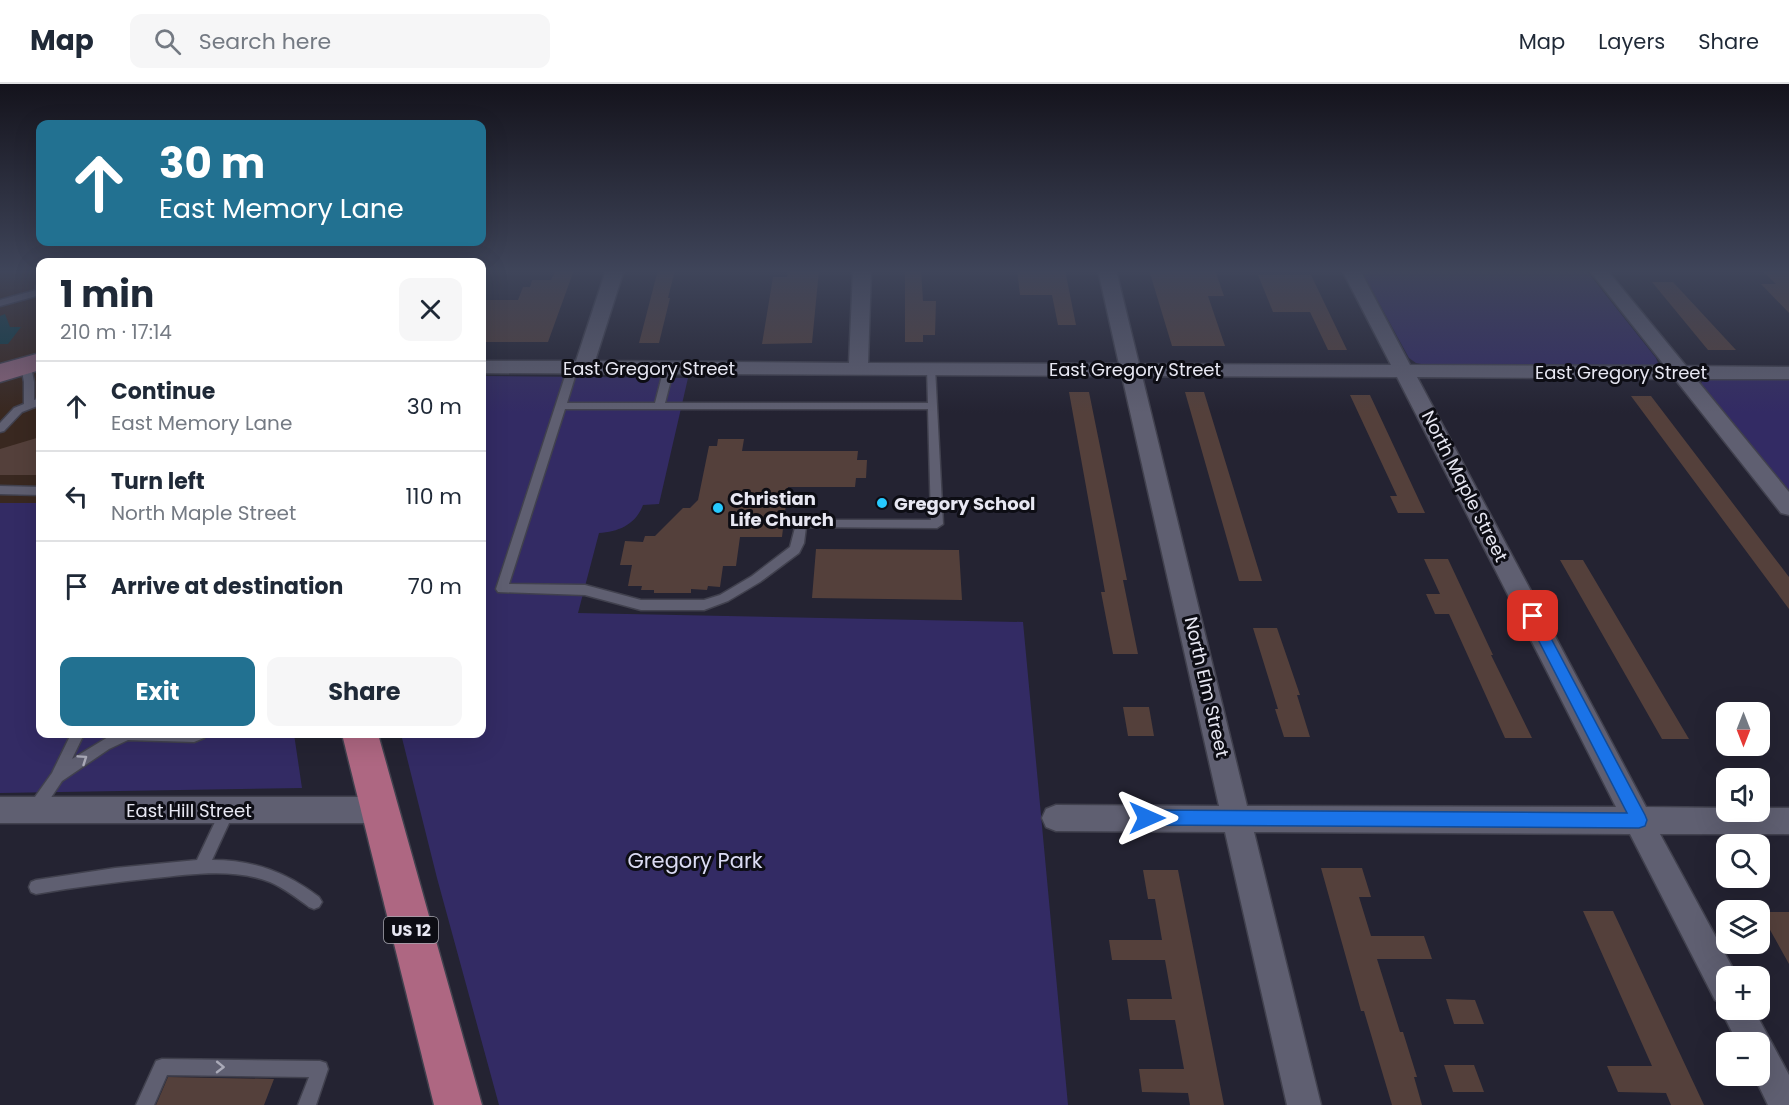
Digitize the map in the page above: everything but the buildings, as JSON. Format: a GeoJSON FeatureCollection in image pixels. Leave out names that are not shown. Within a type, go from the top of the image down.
{"type":"FeatureCollection","features":[{"type":"Feature","properties":{"kind":"main road","name":"US 12"},"geometry":{"type":"LineString","coordinates":[[361,738],[458,1105]]}},
{"type":"Feature","properties":{"kind":"street"},"geometry":{"type":"LineString","coordinates":[[578,367],[597,318]]}},
{"type":"Feature","properties":{"kind":"street"},"geometry":{"type":"LineString","coordinates":[[858,369],[860,318]]}},
{"type":"Feature","properties":{"kind":"street","name":"North Elm Street"},"geometry":{"type":"LineString","coordinates":[[1119,318],[1304,1105]]}},
{"type":"Feature","properties":{"kind":"street","name":"North Maple Street"},"geometry":{"type":"LineString","coordinates":[[1377,318],[1716,970]]}},
{"type":"Feature","properties":{"kind":"street"},"geometry":{"type":"LineString","coordinates":[[1637,318],[1788,505]]}},
{"type":"Feature","properties":{"kind":"street"},"geometry":{"type":"LineString","coordinates":[[0,373],[33,364]]}},
{"type":"Feature","properties":{"kind":"street","name":"East Gregory Street"},"geometry":{"type":"LineString","coordinates":[[486,367],[1789,373]]}},
{"type":"Feature","properties":{"kind":"street","name":"East Hill Street"},"geometry":{"type":"LineString","coordinates":[[0,810],[379,810]]}},
{"type":"Feature","properties":{"kind":"street"},"geometry":{"type":"LineString","coordinates":[[1056,818],[1789,821]]}},
{"type":"Feature","properties":{"kind":"street"},"geometry":{"type":"LineString","coordinates":[[1770,1073],[1786,1105]]}},
{"type":"Feature","properties":{"kind":"lane"},"geometry":{"type":"LineString","coordinates":[[29,405],[29,382],[33,364]]}},
{"type":"Feature","properties":{"kind":"lane"},"geometry":{"type":"LineString","coordinates":[[578,367],[560,406],[502,589],[585,590],[636,604],[676,606],[712,604],[756,579],[795,550],[801,523],[937,524],[932,369]]}},
{"type":"Feature","properties":{"kind":"lane"},"geometry":{"type":"LineString","coordinates":[[659,406],[669,368]]}},
{"type":"Feature","properties":{"kind":"lane"},"geometry":{"type":"LineString","coordinates":[[0,429],[18,410],[36,402]]}},
{"type":"Feature","properties":{"kind":"lane"},"geometry":{"type":"LineString","coordinates":[[560,406],[933,406]]}},
{"type":"Feature","properties":{"kind":"lane"},"geometry":{"type":"LineString","coordinates":[[0,490],[36,491]]}},
{"type":"Feature","properties":{"kind":"lane"},"geometry":{"type":"LineString","coordinates":[[35,810],[57,777],[75,738]]}},
{"type":"Feature","properties":{"kind":"lane"},"geometry":{"type":"LineString","coordinates":[[57,777],[104,745],[119,738]]}},
{"type":"Feature","properties":{"kind":"lane"},"geometry":{"type":"LineString","coordinates":[[201,867],[228,810]]}},
{"type":"Feature","properties":{"kind":"lane"},"geometry":{"type":"LineString","coordinates":[[36,887],[98,877],[201,867],[242,868],[264,873],[292,885],[314,902]]}},
{"type":"Feature","properties":{"kind":"lane"},"geometry":{"type":"LineString","coordinates":[[145,1105],[162,1067],[320,1069],[307,1105]]}},
{"type":"Feature","properties":{"kind":"shaded area"},"geometry":{"type":"Polygon","coordinates":[[[0,318],[36,318],[36,503],[0,503],[0,318]]]}},
{"type":"Feature","properties":{"kind":"shaded area"},"geometry":{"type":"Polygon","coordinates":[[[0,318],[6,318],[10,327],[21,327],[8,344],[0,344],[0,318]]]}},
{"type":"Feature","properties":{"kind":"green space"},"geometry":{"type":"Polygon","coordinates":[[[1387,318],[1624,318],[1658,363],[1654,366],[1426,365],[1416,363],[1409,358],[1387,318]]]}},
{"type":"Feature","properties":{"kind":"green space","name":"Gregory Park"},"geometry":{"type":"Polygon","coordinates":[[[486,376],[688,378],[659,504],[643,505],[636,517],[626,526],[599,533],[578,613],[1023,622],[1068,1105],[499,1105],[437,878],[402,738],[486,738],[486,376]]]}},
{"type":"Feature","properties":{"kind":"green space"},"geometry":{"type":"Polygon","coordinates":[[[1705,379],[1789,380],[1789,492],[1702,387],[1701,383],[1705,379]]]}},
{"type":"Feature","properties":{"kind":"green space"},"geometry":{"type":"Polygon","coordinates":[[[0,503],[36,503],[36,738],[295,738],[302,788],[0,793],[0,503]]]}},
{"type":"Feature","properties":{"kind":"place","name":"Gregory School"},"geometry":{"type":"Point","coordinates":[882,503]}},
{"type":"Feature","properties":{"kind":"place","name":"Christian Life Church"},"geometry":{"type":"Point","coordinates":[718,508]}},
{"type":"Feature","properties":{"kind":"route"},"geometry":{"type":"LineString","coordinates":[[1147,818],[1639,820],[1533,616]]}}]}
